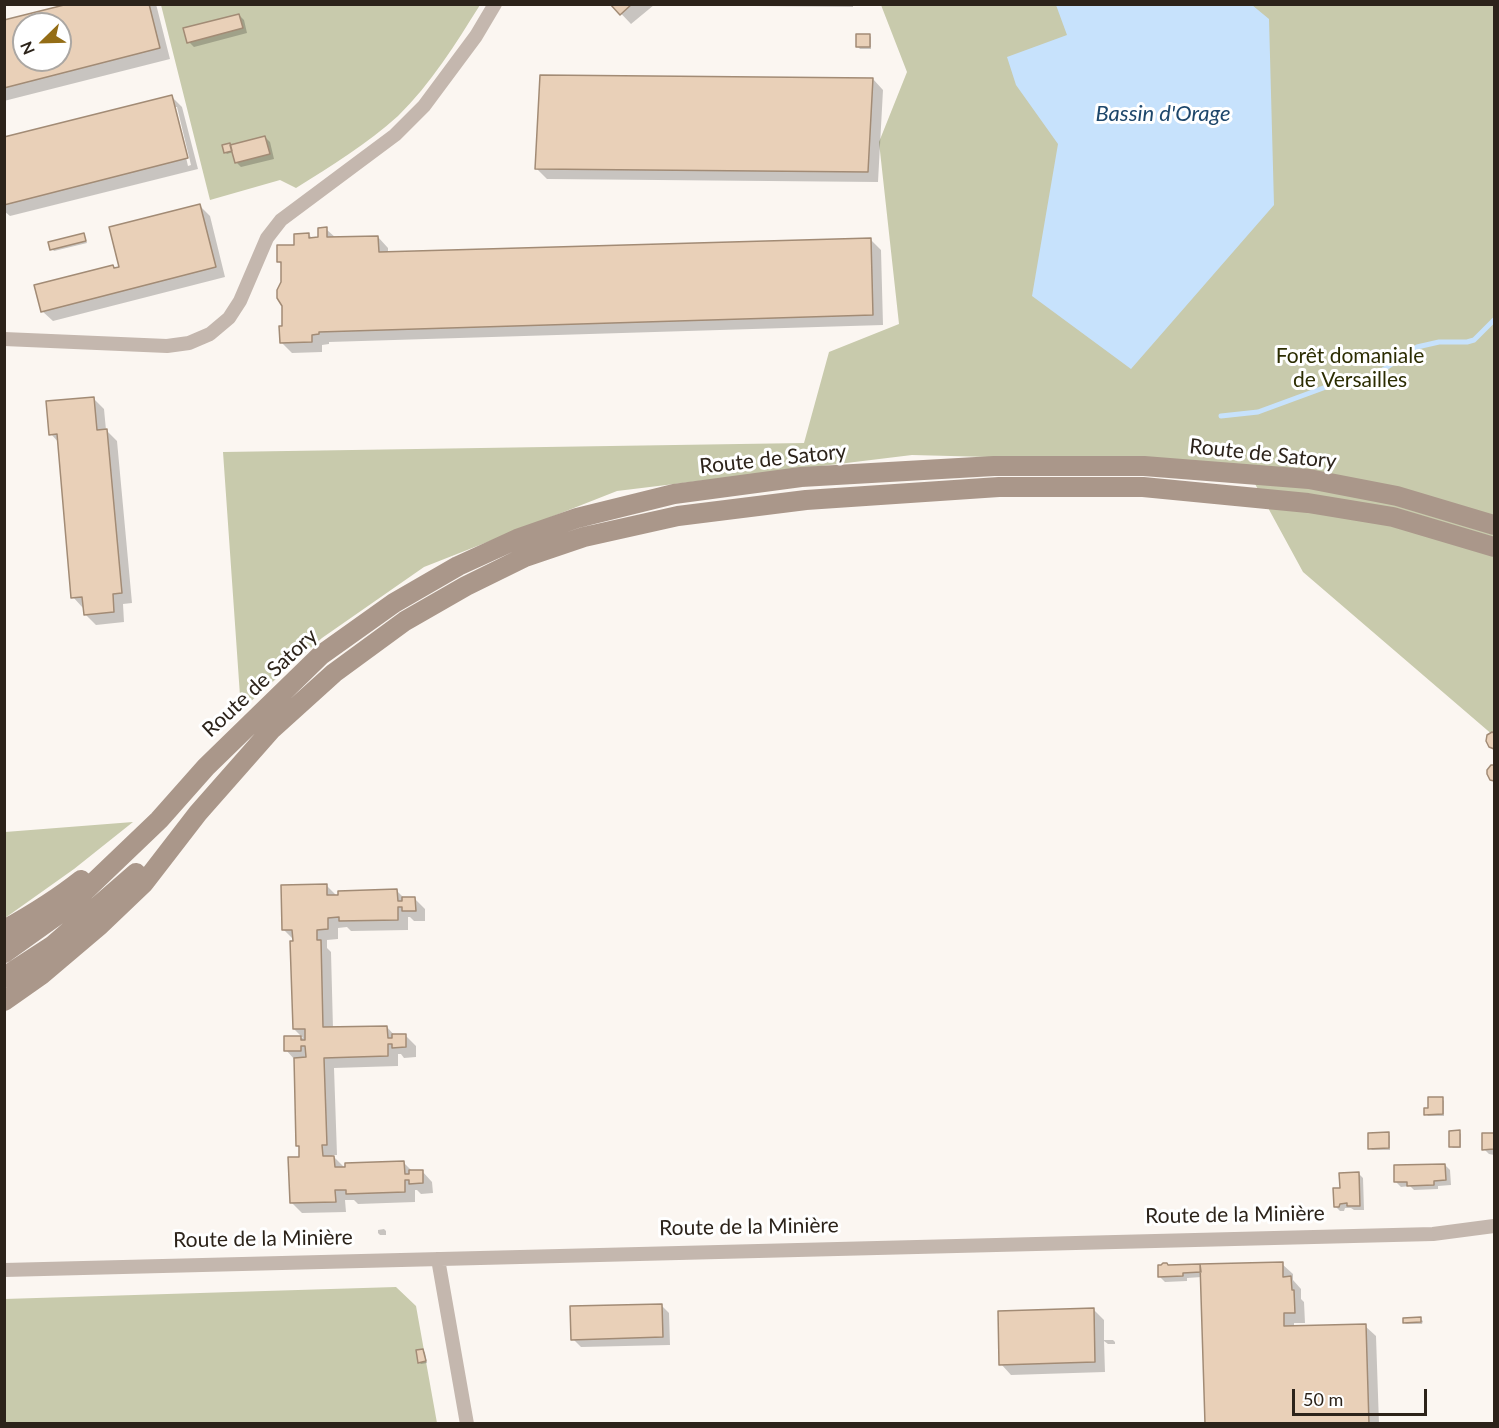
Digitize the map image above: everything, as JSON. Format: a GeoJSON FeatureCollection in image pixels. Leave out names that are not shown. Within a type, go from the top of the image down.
{"type":"FeatureCollection","features":[{"type":"Feature","properties":{"kind":"main road","name":"Route de Satory"},"geometry":{"type":"LineString","coordinates":[[159,820],[206,768],[321,655],[394,603],[458,566],[517,539],[577,518],[674,494],[801,477],[993,466],[1144,466],[1309,479],[1397,496],[1494,525]]}},
{"type":"Feature","properties":{"kind":"main road","name":"Route de Satory"},"geometry":{"type":"LineString","coordinates":[[198,813],[272,729],[334,673],[405,621],[466,586],[525,557],[584,537],[678,516],[806,500],[999,487],[1143,487],[1308,503],[1393,517],[1494,547]]}},
{"type":"Feature","properties":{"kind":"main road"},"geometry":{"type":"LineString","coordinates":[[4,977],[52,946],[137,872],[198,813]]}},
{"type":"Feature","properties":{"kind":"main road"},"geometry":{"type":"LineString","coordinates":[[4,1001],[41,975],[100,926],[144,883],[198,813]]}},
{"type":"Feature","properties":{"kind":"main road"},"geometry":{"type":"LineString","coordinates":[[4,930],[62,895],[159,820]]}},
{"type":"Feature","properties":{"kind":"main road"},"geometry":{"type":"LineString","coordinates":[[4,953],[67,908],[159,820]]}},
{"type":"Feature","properties":{"kind":"street"},"geometry":{"type":"LineString","coordinates":[[4,339],[167,346],[189,343],[210,334],[229,318],[240,301],[267,238],[281,220],[365,159],[403,128],[424,106],[476,36],[495,4]]}},
{"type":"Feature","properties":{"kind":"street","name":"Route de la Minière"},"geometry":{"type":"LineString","coordinates":[[4,1270],[1433,1234],[1494,1226]]}},
{"type":"Feature","properties":{"kind":"street"},"geometry":{"type":"LineString","coordinates":[[438,1258],[467,1424]]}},
{"type":"Feature","properties":{"kind":"green space"},"geometry":{"type":"Polygon","coordinates":[[[161,5],[480,5],[442,63],[410,104],[361,145],[296,188],[280,180],[210,200],[161,5]]]}},
{"type":"Feature","properties":{"kind":"green space","name":"Forêt domaniale de Versailles"},"geometry":{"type":"Polygon","coordinates":[[[881,5],[1494,5],[1494,736],[1303,572],[1248,471],[1067,459],[912,455],[617,491],[424,567],[322,638],[241,710],[223,452],[804,443],[829,352],[899,324],[879,142],[907,72],[881,5]]]}},
{"type":"Feature","properties":{"kind":"green space"},"geometry":{"type":"Polygon","coordinates":[[[133,822],[74,869],[5,918],[5,832],[133,822]]]}},
{"type":"Feature","properties":{"kind":"green space"},"geometry":{"type":"Polygon","coordinates":[[[396,1287],[416,1306],[437,1423],[5,1423],[4,1299],[396,1287]]]}},
{"type":"Feature","properties":{"kind":"water","name":"Bassin d'Orage"},"geometry":{"type":"Polygon","coordinates":[[[1056,5],[1252,5],[1269,19],[1274,205],[1131,369],[1032,296],[1058,144],[1016,85],[1007,57],[1067,35],[1056,5]]]}},
{"type":"Feature","properties":{"kind":"building"},"geometry":{"type":"Polygon","coordinates":[[[68,4],[149,4],[160,48],[72,71],[72,12],[36,12],[68,4]]]}},
{"type":"Feature","properties":{"kind":"building"},"geometry":{"type":"Polygon","coordinates":[[[610,4],[632,4],[620,15],[610,4]]]}},
{"type":"Feature","properties":{"kind":"building"},"geometry":{"type":"Polygon","coordinates":[[[239,14],[243,28],[187,43],[183,28],[239,14]]]}},
{"type":"Feature","properties":{"kind":"building"},"geometry":{"type":"Polygon","coordinates":[[[12,18],[12,72],[66,72],[4,88],[4,20],[12,18]]]}},
{"type":"Feature","properties":{"kind":"building"},"geometry":{"type":"Polygon","coordinates":[[[856,34],[870,34],[870,47],[856,47],[856,34]]]}},
{"type":"Feature","properties":{"kind":"building"},"geometry":{"type":"Polygon","coordinates":[[[540,75],[873,78],[868,172],[535,169],[540,75]]]}},
{"type":"Feature","properties":{"kind":"building"},"geometry":{"type":"Polygon","coordinates":[[[172,95],[188,158],[4,205],[4,137],[172,95]]]}},
{"type":"Feature","properties":{"kind":"building"},"geometry":{"type":"Polygon","coordinates":[[[265,136],[270,154],[235,163],[230,145],[265,136]]]}},
{"type":"Feature","properties":{"kind":"building"},"geometry":{"type":"Polygon","coordinates":[[[230,143],[232,151],[224,153],[222,145],[230,143]]]}},
{"type":"Feature","properties":{"kind":"building"},"geometry":{"type":"Polygon","coordinates":[[[200,204],[216,267],[41,312],[34,285],[113,265],[114,268],[119,267],[109,227],[200,204]]]}},
{"type":"Feature","properties":{"kind":"building"},"geometry":{"type":"Polygon","coordinates":[[[327,227],[327,237],[378,236],[379,252],[871,238],[873,315],[319,332],[319,334],[312,335],[312,342],[280,343],[279,326],[282,326],[282,306],[277,298],[277,290],[281,282],[281,262],[277,262],[277,245],[294,245],[294,234],[309,233],[309,238],[318,237],[318,228],[327,227]]]}},
{"type":"Feature","properties":{"kind":"building"},"geometry":{"type":"Polygon","coordinates":[[[84,233],[86,241],[50,250],[48,242],[84,233]]]}},
{"type":"Feature","properties":{"kind":"building"},"geometry":{"type":"Polygon","coordinates":[[[94,397],[97,430],[107,429],[122,593],[113,594],[114,612],[84,615],[82,597],[71,598],[57,434],[49,435],[46,401],[94,397]]]}},
{"type":"Feature","properties":{"kind":"building"},"geometry":{"type":"Polygon","coordinates":[[[1494,733],[1494,749],[1489,747],[1486,741],[1487,735],[1494,733]]]}},
{"type":"Feature","properties":{"kind":"building"},"geometry":{"type":"Polygon","coordinates":[[[1491,765],[1494,765],[1494,781],[1490,780],[1487,774],[1491,765]]]}},
{"type":"Feature","properties":{"kind":"building"},"geometry":{"type":"Polygon","coordinates":[[[327,884],[327,895],[338,895],[338,891],[397,889],[398,901],[402,901],[402,897],[415,897],[416,911],[402,911],[402,907],[398,907],[398,920],[339,921],[339,917],[328,918],[328,929],[317,930],[317,940],[321,940],[323,1027],[387,1026],[388,1038],[392,1038],[392,1034],[406,1034],[406,1047],[392,1048],[392,1044],[388,1044],[388,1056],[324,1058],[327,1145],[322,1145],[323,1156],[334,1156],[335,1167],[345,1167],[345,1163],[404,1161],[405,1174],[409,1174],[409,1170],[423,1170],[423,1183],[409,1184],[409,1180],[405,1180],[405,1192],[346,1194],[346,1190],[335,1190],[336,1202],[290,1203],[288,1157],[299,1157],[299,1146],[296,1146],[294,1058],[306,1057],[305,1046],[301,1046],[301,1051],[284,1051],[284,1036],[301,1036],[301,1040],[305,1040],[305,1029],[293,1029],[290,941],[293,941],[292,930],[282,930],[281,885],[327,884]]]}},
{"type":"Feature","properties":{"kind":"building"},"geometry":{"type":"Polygon","coordinates":[[[1428,1097],[1443,1097],[1443,1114],[1424,1115],[1424,1108],[1428,1108],[1428,1097]]]}},
{"type":"Feature","properties":{"kind":"building"},"geometry":{"type":"Polygon","coordinates":[[[1460,1130],[1460,1147],[1449,1147],[1449,1131],[1460,1130]]]}},
{"type":"Feature","properties":{"kind":"building"},"geometry":{"type":"Polygon","coordinates":[[[1389,1132],[1389,1148],[1368,1149],[1368,1133],[1389,1132]]]}},
{"type":"Feature","properties":{"kind":"building"},"geometry":{"type":"Polygon","coordinates":[[[1482,1133],[1494,1133],[1494,1149],[1482,1150],[1482,1133]]]}},
{"type":"Feature","properties":{"kind":"building"},"geometry":{"type":"Polygon","coordinates":[[[1445,1164],[1446,1180],[1434,1181],[1434,1185],[1407,1186],[1407,1182],[1394,1182],[1394,1165],[1445,1164]]]}},
{"type":"Feature","properties":{"kind":"building"},"geometry":{"type":"Polygon","coordinates":[[[1359,1172],[1360,1206],[1347,1206],[1347,1203],[1334,1207],[1333,1188],[1340,1188],[1339,1173],[1359,1172]]]}},
{"type":"Feature","properties":{"kind":"building"},"geometry":{"type":"Polygon","coordinates":[[[1283,1262],[1283,1277],[1291,1276],[1295,1313],[1284,1313],[1284,1326],[1366,1324],[1369,1424],[1205,1424],[1200,1264],[1283,1262]]]}},
{"type":"Feature","properties":{"kind":"building"},"geometry":{"type":"Polygon","coordinates":[[[1163,1263],[1168,1265],[1200,1264],[1201,1272],[1183,1273],[1183,1276],[1158,1277],[1158,1265],[1163,1263]]]}},
{"type":"Feature","properties":{"kind":"building"},"geometry":{"type":"Polygon","coordinates":[[[662,1304],[663,1337],[571,1340],[570,1306],[662,1304]]]}},
{"type":"Feature","properties":{"kind":"building"},"geometry":{"type":"Polygon","coordinates":[[[1094,1308],[1095,1362],[999,1365],[998,1311],[1094,1308]]]}},
{"type":"Feature","properties":{"kind":"building"},"geometry":{"type":"Polygon","coordinates":[[[1421,1317],[1421,1322],[1403,1323],[1403,1318],[1421,1317]]]}},
{"type":"Feature","properties":{"kind":"building"},"geometry":{"type":"Polygon","coordinates":[[[423,1349],[426,1361],[418,1363],[416,1350],[423,1349]]]}},
{"type":"Feature","properties":{"kind":"waterway"},"geometry":{"type":"LineString","coordinates":[[1221,416],[1258,412],[1345,380],[1362,384],[1417,347],[1439,342],[1474,340],[1494,320]]}}]}
